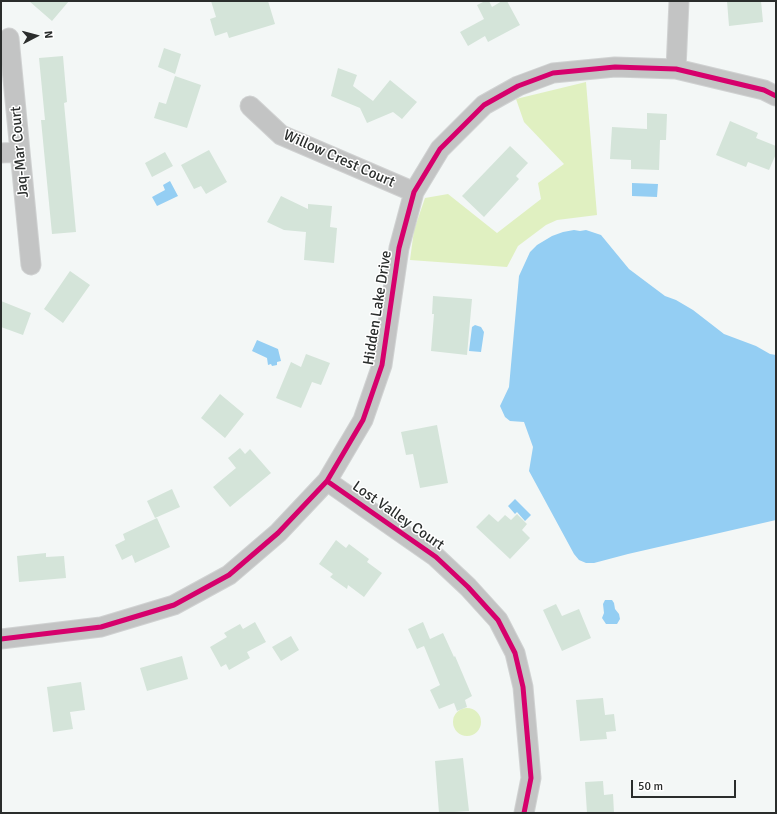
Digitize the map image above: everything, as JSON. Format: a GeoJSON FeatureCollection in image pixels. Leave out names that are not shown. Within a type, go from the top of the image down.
{"type":"FeatureCollection","features":[{"type":"Feature","properties":{"kind":"street"},"geometry":{"type":"LineString","coordinates":[[676,69],[679,1]]}},
{"type":"Feature","properties":{"kind":"street","name":"Jaq-Mar Court"},"geometry":{"type":"LineString","coordinates":[[9,38],[10,152],[31,265]]}},
{"type":"Feature","properties":{"kind":"street","name":"Hidden Lake Drive"},"geometry":{"type":"LineString","coordinates":[[1,639],[101,627],[174,605],[229,575],[278,533],[327,481],[364,420],[382,365],[399,248],[414,192],[440,149],[484,105],[518,86],[553,74],[615,67],[676,69],[764,90],[776,96]]}},
{"type":"Feature","properties":{"kind":"street","name":"Willow Crest Court"},"geometry":{"type":"LineString","coordinates":[[250,106],[281,135],[414,192]]}},
{"type":"Feature","properties":{"kind":"street","name":"Lost Valley Court"},"geometry":{"type":"LineString","coordinates":[[327,481],[436,557],[468,587],[498,620],[515,653],[523,687],[531,778],[524,813]]}},
{"type":"Feature","properties":{"kind":"green space"},"geometry":{"type":"Polygon","coordinates":[[[586,82],[597,215],[557,220],[546,225],[518,246],[507,267],[410,260],[414,230],[425,198],[448,194],[497,233],[541,199],[538,183],[564,164],[524,122],[516,99],[586,82]]]}},
{"type":"Feature","properties":{"kind":"green space"},"geometry":{"type":"Polygon","coordinates":[[[467,708],[477,712],[481,722],[477,732],[467,736],[457,732],[453,722],[457,712],[467,708]]]}},
{"type":"Feature","properties":{"kind":"water"},"geometry":{"type":"Polygon","coordinates":[[[170,181],[178,196],[157,206],[152,197],[165,190],[163,185],[170,181]]]}},
{"type":"Feature","properties":{"kind":"water"},"geometry":{"type":"Polygon","coordinates":[[[632,183],[658,184],[657,197],[632,196],[632,183]]]}},
{"type":"Feature","properties":{"kind":"water"},"geometry":{"type":"Polygon","coordinates":[[[574,230],[586,230],[601,235],[629,269],[665,296],[676,300],[693,310],[724,334],[756,346],[770,354],[776,355],[776,520],[594,563],[586,563],[579,560],[574,554],[529,471],[533,447],[524,422],[510,421],[505,417],[500,406],[509,387],[519,276],[530,252],[537,245],[552,236],[574,230]]]}},
{"type":"Feature","properties":{"kind":"water"},"geometry":{"type":"Polygon","coordinates":[[[475,325],[481,327],[484,332],[481,352],[469,351],[472,327],[475,325]]]}},
{"type":"Feature","properties":{"kind":"water"},"geometry":{"type":"Polygon","coordinates":[[[257,340],[278,349],[281,361],[277,362],[277,365],[268,365],[267,358],[252,351],[257,340]]]}},
{"type":"Feature","properties":{"kind":"water"},"geometry":{"type":"Polygon","coordinates":[[[515,499],[531,515],[525,521],[517,512],[515,514],[508,506],[515,499]]]}},
{"type":"Feature","properties":{"kind":"water"},"geometry":{"type":"Polygon","coordinates":[[[605,600],[612,600],[614,603],[620,619],[617,624],[606,624],[602,618],[604,613],[603,604],[605,600]]]}},
{"type":"Feature","properties":{"kind":"building"},"geometry":{"type":"Polygon","coordinates":[[[29,1],[69,1],[52,21],[29,1]]]}},
{"type":"Feature","properties":{"kind":"building"},"geometry":{"type":"Polygon","coordinates":[[[211,1],[268,1],[275,24],[229,38],[227,32],[215,36],[210,19],[216,17],[211,1]]]}},
{"type":"Feature","properties":{"kind":"building"},"geometry":{"type":"Polygon","coordinates":[[[485,1],[489,1],[492,7],[502,1],[507,1],[520,25],[488,42],[485,36],[468,46],[460,32],[484,19],[477,5],[485,1]]]}},
{"type":"Feature","properties":{"kind":"building"},"geometry":{"type":"Polygon","coordinates":[[[727,1],[761,1],[763,22],[729,26],[727,1]]]}},
{"type":"Feature","properties":{"kind":"building"},"geometry":{"type":"Polygon","coordinates":[[[164,48],[181,54],[175,74],[158,67],[164,48]]]}},
{"type":"Feature","properties":{"kind":"building"},"geometry":{"type":"Polygon","coordinates":[[[63,56],[67,102],[64,103],[76,232],[52,234],[41,120],[45,120],[39,58],[63,56]]]}},
{"type":"Feature","properties":{"kind":"building"},"geometry":{"type":"Polygon","coordinates":[[[338,68],[357,75],[353,86],[373,101],[390,80],[417,102],[402,119],[393,112],[367,123],[360,108],[331,96],[338,68]]]}},
{"type":"Feature","properties":{"kind":"building"},"geometry":{"type":"Polygon","coordinates":[[[175,76],[201,85],[187,128],[154,118],[159,102],[166,104],[175,76]]]}},
{"type":"Feature","properties":{"kind":"building"},"geometry":{"type":"Polygon","coordinates":[[[647,113],[667,114],[666,140],[660,140],[659,170],[631,169],[631,160],[610,159],[612,127],[647,129],[647,113]]]}},
{"type":"Feature","properties":{"kind":"building"},"geometry":{"type":"Polygon","coordinates":[[[730,121],[758,133],[756,138],[776,146],[776,154],[769,170],[748,162],[746,167],[716,155],[730,121]]]}},
{"type":"Feature","properties":{"kind":"building"},"geometry":{"type":"Polygon","coordinates":[[[510,146],[528,163],[516,176],[519,179],[484,217],[462,196],[510,146]]]}},
{"type":"Feature","properties":{"kind":"building"},"geometry":{"type":"Polygon","coordinates":[[[209,150],[227,182],[206,194],[201,186],[194,189],[181,165],[209,150]]]}},
{"type":"Feature","properties":{"kind":"building"},"geometry":{"type":"Polygon","coordinates":[[[165,152],[173,166],[152,177],[145,163],[165,152]]]}},
{"type":"Feature","properties":{"kind":"building"},"geometry":{"type":"Polygon","coordinates":[[[281,196],[308,209],[308,204],[332,206],[330,227],[337,228],[334,263],[304,260],[306,232],[284,230],[267,222],[281,196]]]}},
{"type":"Feature","properties":{"kind":"building"},"geometry":{"type":"Polygon","coordinates":[[[70,271],[90,285],[63,323],[44,309],[70,271]]]}},
{"type":"Feature","properties":{"kind":"building"},"geometry":{"type":"Polygon","coordinates":[[[433,296],[472,299],[467,355],[431,351],[434,314],[432,314],[433,296]]]}},
{"type":"Feature","properties":{"kind":"building"},"geometry":{"type":"Polygon","coordinates":[[[1,301],[31,313],[23,335],[1,327],[1,301]]]}},
{"type":"Feature","properties":{"kind":"building"},"geometry":{"type":"Polygon","coordinates":[[[306,354],[330,363],[321,385],[312,382],[301,408],[276,398],[291,362],[301,367],[306,354]]]}},
{"type":"Feature","properties":{"kind":"building"},"geometry":{"type":"Polygon","coordinates":[[[220,394],[244,414],[225,438],[201,418],[220,394]]]}},
{"type":"Feature","properties":{"kind":"building"},"geometry":{"type":"Polygon","coordinates":[[[437,425],[448,483],[420,488],[413,454],[406,455],[401,432],[437,425]]]}},
{"type":"Feature","properties":{"kind":"building"},"geometry":{"type":"Polygon","coordinates":[[[240,448],[245,454],[250,449],[271,473],[230,507],[213,487],[236,468],[228,458],[240,448]]]}},
{"type":"Feature","properties":{"kind":"building"},"geometry":{"type":"Polygon","coordinates":[[[172,489],[180,507],[155,518],[147,501],[172,489]]]}},
{"type":"Feature","properties":{"kind":"building"},"geometry":{"type":"Polygon","coordinates":[[[489,514],[498,522],[505,515],[511,520],[517,514],[527,524],[522,530],[530,538],[510,559],[476,527],[489,514]]]}},
{"type":"Feature","properties":{"kind":"building"},"geometry":{"type":"Polygon","coordinates":[[[157,518],[170,547],[135,563],[132,555],[122,560],[115,545],[125,540],[123,534],[157,518]]]}},
{"type":"Feature","properties":{"kind":"building"},"geometry":{"type":"Polygon","coordinates":[[[336,540],[346,548],[349,544],[369,559],[367,562],[382,573],[364,597],[348,585],[347,589],[330,577],[333,574],[319,564],[336,540]]]}},
{"type":"Feature","properties":{"kind":"building"},"geometry":{"type":"Polygon","coordinates":[[[46,553],[46,557],[64,556],[66,578],[19,582],[17,556],[46,553]]]}},
{"type":"Feature","properties":{"kind":"building"},"geometry":{"type":"Polygon","coordinates":[[[556,604],[562,616],[579,609],[591,638],[562,651],[543,610],[556,604]]]}},
{"type":"Feature","properties":{"kind":"building"},"geometry":{"type":"Polygon","coordinates":[[[255,622],[266,642],[247,652],[250,658],[229,670],[226,664],[221,667],[210,647],[227,637],[224,633],[240,624],[243,629],[255,622]]]}},
{"type":"Feature","properties":{"kind":"building"},"geometry":{"type":"Polygon","coordinates":[[[423,622],[430,639],[443,633],[454,657],[455,656],[472,696],[465,700],[467,707],[457,711],[454,703],[439,709],[430,690],[440,685],[424,646],[417,649],[408,629],[423,622]]]}},
{"type":"Feature","properties":{"kind":"building"},"geometry":{"type":"Polygon","coordinates":[[[291,636],[299,650],[281,661],[272,647],[291,636]]]}},
{"type":"Feature","properties":{"kind":"building"},"geometry":{"type":"Polygon","coordinates":[[[182,656],[188,679],[147,691],[140,668],[182,656]]]}},
{"type":"Feature","properties":{"kind":"building"},"geometry":{"type":"Polygon","coordinates":[[[81,682],[85,710],[70,712],[73,729],[53,732],[47,687],[81,682]]]}},
{"type":"Feature","properties":{"kind":"building"},"geometry":{"type":"Polygon","coordinates":[[[603,698],[605,715],[614,714],[616,731],[606,732],[607,739],[580,741],[576,700],[603,698]]]}},
{"type":"Feature","properties":{"kind":"building"},"geometry":{"type":"Polygon","coordinates":[[[463,758],[469,811],[439,813],[435,761],[463,758]]]}},
{"type":"Feature","properties":{"kind":"building"},"geometry":{"type":"Polygon","coordinates":[[[603,781],[604,795],[613,794],[614,813],[587,813],[585,782],[603,781]]]}},
{"type":"Feature","properties":{"kind":"cycle path"},"geometry":{"type":"LineString","coordinates":[[1,639],[101,627],[174,605],[229,575],[278,533],[327,481],[363,420],[382,365],[399,248],[414,192],[440,149],[484,105],[518,86],[553,73],[615,67],[676,69],[764,90],[776,96]]}},
{"type":"Feature","properties":{"kind":"cycle path"},"geometry":{"type":"LineString","coordinates":[[327,481],[436,557],[468,587],[498,620],[515,653],[523,687],[531,778],[524,813]]}}]}
